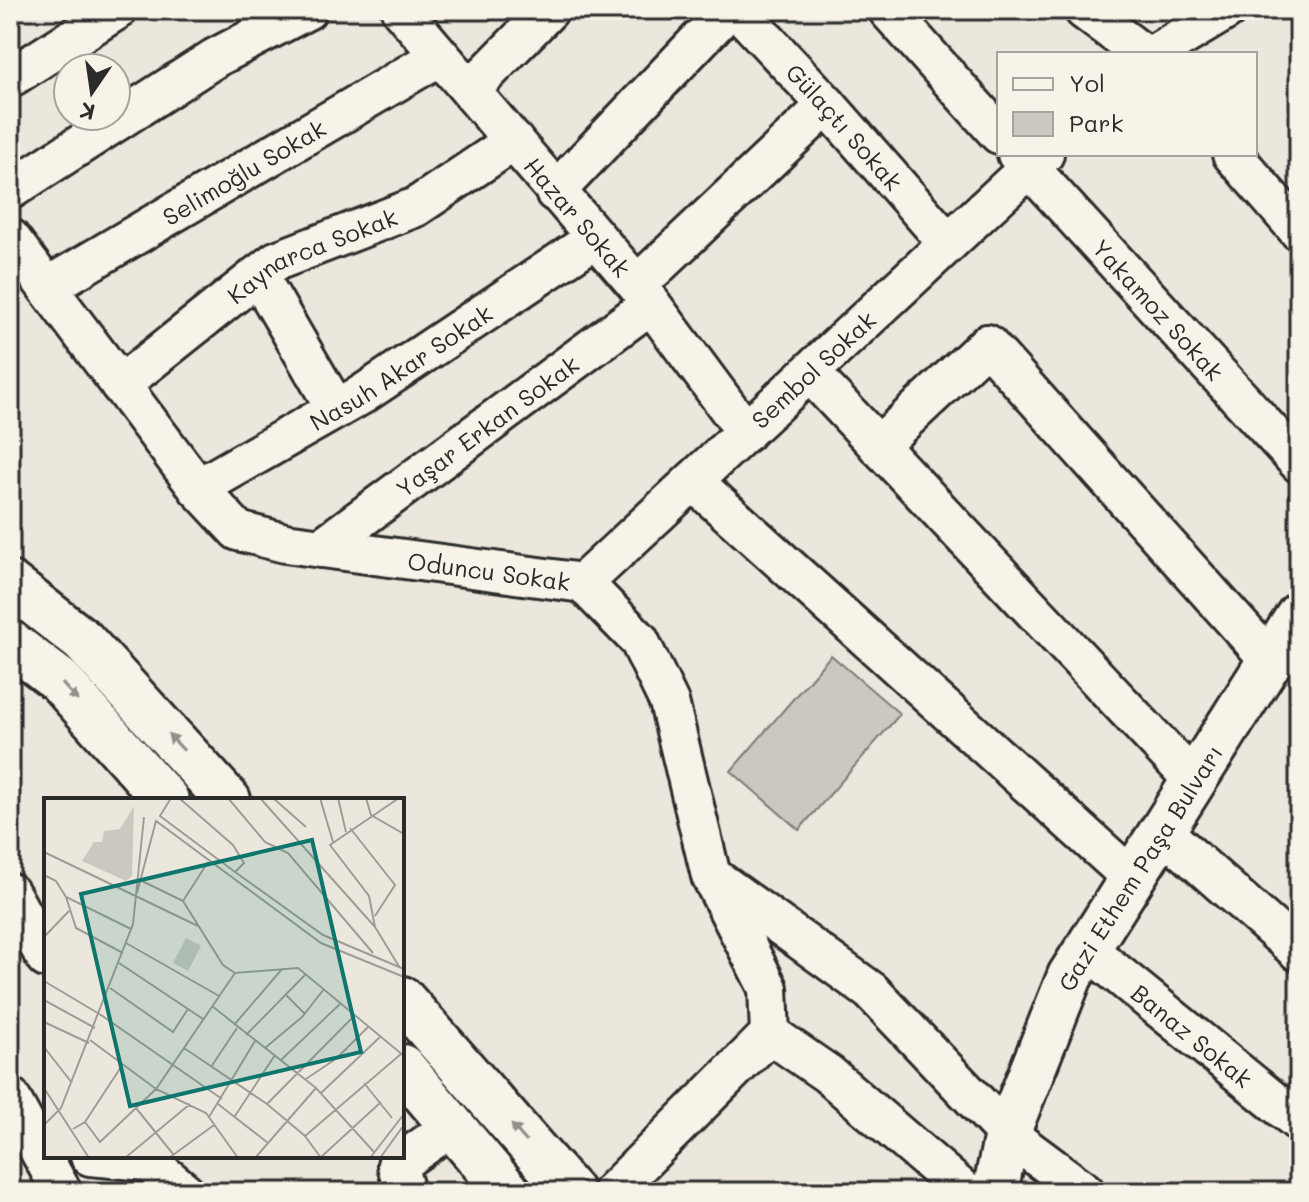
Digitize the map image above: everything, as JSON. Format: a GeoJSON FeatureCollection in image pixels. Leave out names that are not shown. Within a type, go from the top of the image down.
{"type":"FeatureCollection","features":[{"type":"Feature","properties":{"kind":"main road"},"geometry":{"type":"LineString","coordinates":[[10,584],[83,641],[226,798]]}},
{"type":"Feature","properties":{"kind":"main road","name":"Gazi Ethem Paşa Bulvarı"},"geometry":{"type":"LineString","coordinates":[[995,1192],[1007,1134],[1070,976],[1299,615]]}},
{"type":"Feature","properties":{"kind":"main road"},"geometry":{"type":"LineString","coordinates":[[10,643],[59,680],[164,798]]}},
{"type":"Feature","properties":{"kind":"main road"},"geometry":{"type":"LineString","coordinates":[[404,1001],[571,1192]]}},
{"type":"Feature","properties":{"kind":"main road"},"geometry":{"type":"LineString","coordinates":[[404,1069],[508,1192]]}},
{"type":"Feature","properties":{"kind":"main road","name":"Gazi Ethem Paşa Bulvarı"},"geometry":{"type":"LineString","coordinates":[[966,1192],[1007,1134]]}},
{"type":"Feature","properties":{"kind":"street"},"geometry":{"type":"LineString","coordinates":[[10,78],[117,10]]}},
{"type":"Feature","properties":{"kind":"street"},"geometry":{"type":"LineString","coordinates":[[10,190],[215,58],[307,10]]}},
{"type":"Feature","properties":{"kind":"street","name":"Hazar Sokak"},"geometry":{"type":"LineString","coordinates":[[401,10],[644,294],[746,432]]}},
{"type":"Feature","properties":{"kind":"street"},"geometry":{"type":"LineString","coordinates":[[470,90],[549,10]]}},
{"type":"Feature","properties":{"kind":"street"},"geometry":{"type":"LineString","coordinates":[[555,192],[728,10]]}},
{"type":"Feature","properties":{"kind":"street","name":"Gülaçtı Sokak"},"geometry":{"type":"LineString","coordinates":[[738,10],[827,105],[948,243]]}},
{"type":"Feature","properties":{"kind":"street"},"geometry":{"type":"LineString","coordinates":[[888,10],[997,132]]}},
{"type":"Feature","properties":{"kind":"street"},"geometry":{"type":"LineString","coordinates":[[1084,10],[1140,52]]}},
{"type":"Feature","properties":{"kind":"street"},"geometry":{"type":"LineString","coordinates":[[1157,52],[1227,10]]}},
{"type":"Feature","properties":{"kind":"street","name":"Selimoğlu Sokak"},"geometry":{"type":"LineString","coordinates":[[47,287],[440,56]]}},
{"type":"Feature","properties":{"kind":"street","name":"Yaşar Erkan Sokak"},"geometry":{"type":"LineString","coordinates":[[321,548],[644,294],[827,105]]}},
{"type":"Feature","properties":{"kind":"street","name":"Kaynarca Sokak"},"geometry":{"type":"LineString","coordinates":[[120,385],[276,261],[416,207],[514,141]]}},
{"type":"Feature","properties":{"kind":"street"},"geometry":{"type":"LineString","coordinates":[[1234,156],[1299,231]]}},
{"type":"Feature","properties":{"kind":"street","name":"Sembol Sokak"},"geometry":{"type":"LineString","coordinates":[[583,583],[948,243],[1030,159]]}},
{"type":"Feature","properties":{"kind":"street","name":"Yakamoz Sokak"},"geometry":{"type":"LineString","coordinates":[[1030,159],[1299,463]]}},
{"type":"Feature","properties":{"kind":"street","name":"Oduncu Sokak"},"geometry":{"type":"LineString","coordinates":[[10,238],[198,488],[238,531],[285,543],[583,583],[639,640],[669,702],[711,876],[768,988],[770,1034]]}},
{"type":"Feature","properties":{"kind":"street","name":"Nasuh Akar Sokak"},"geometry":{"type":"LineString","coordinates":[[198,488],[336,409],[596,238]]}},
{"type":"Feature","properties":{"kind":"street"},"geometry":{"type":"LineString","coordinates":[[258,275],[336,409]]}},
{"type":"Feature","properties":{"kind":"street"},"geometry":{"type":"LineString","coordinates":[[878,446],[987,344],[1270,660]]}},
{"type":"Feature","properties":{"kind":"street"},"geometry":{"type":"LineString","coordinates":[[810,373],[1194,781]]}},
{"type":"Feature","properties":{"kind":"street"},"geometry":{"type":"LineString","coordinates":[[693,481],[1132,878]]}},
{"type":"Feature","properties":{"kind":"street"},"geometry":{"type":"LineString","coordinates":[[1162,831],[1299,952]]}},
{"type":"Feature","properties":{"kind":"street"},"geometry":{"type":"LineString","coordinates":[[711,876],[871,991],[1007,1134],[1085,1192]]}},
{"type":"Feature","properties":{"kind":"street"},"geometry":{"type":"LineString","coordinates":[[10,893],[44,954]]}},
{"type":"Feature","properties":{"kind":"street","name":"Banaz Sokak"},"geometry":{"type":"LineString","coordinates":[[1087,949],[1299,1122]]}},
{"type":"Feature","properties":{"kind":"street"},"geometry":{"type":"LineString","coordinates":[[612,1192],[770,1034],[828,1074],[966,1192]]}},
{"type":"Feature","properties":{"kind":"street"},"geometry":{"type":"LineString","coordinates":[[10,1097],[43,1152]]}},
{"type":"Feature","properties":{"kind":"street"},"geometry":{"type":"LineString","coordinates":[[405,1192],[397,1165],[454,1125]]}},
{"type":"Feature","properties":{"kind":"street"},"geometry":{"type":"LineString","coordinates":[[46,1158],[62,1192]]}},
{"type":"Feature","properties":{"kind":"street"},"geometry":{"type":"LineString","coordinates":[[146,1159],[185,1192]]}},
{"type":"Feature","properties":{"kind":"green space"},"geometry":{"type":"Polygon","coordinates":[[[831,655],[900,714],[799,830],[731,771],[831,655]]]}}]}
